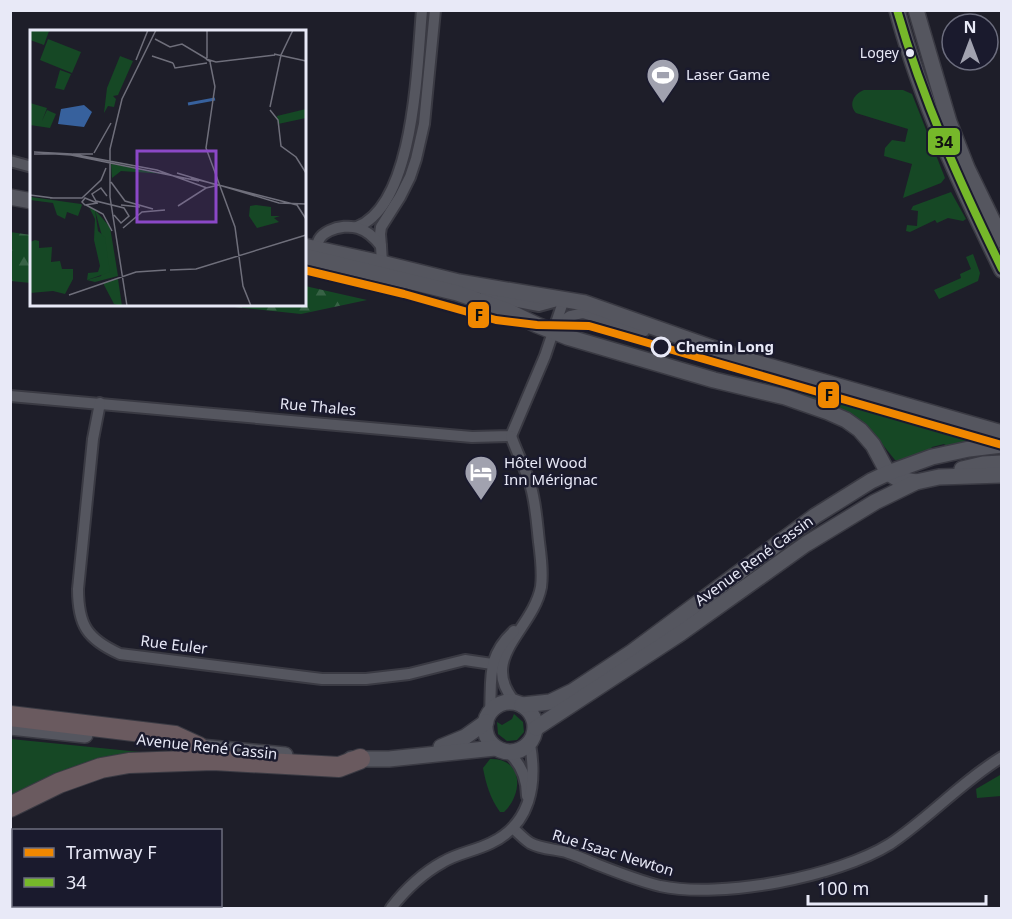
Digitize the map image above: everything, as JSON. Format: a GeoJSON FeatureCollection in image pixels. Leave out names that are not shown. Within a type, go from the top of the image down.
{"type":"FeatureCollection","features":[{"type":"Feature","properties":{"kind":"highway"},"geometry":{"type":"LineString","coordinates":[[10,716],[175,736],[199,747]]}},
{"type":"Feature","properties":{"kind":"highway"},"geometry":{"type":"LineString","coordinates":[[10,807],[59,783],[101,768],[129,763],[213,760],[339,768],[360,759]]}},
{"type":"Feature","properties":{"kind":"street"},"geometry":{"type":"LineString","coordinates":[[313,253],[319,239],[330,229],[367,224],[377,213],[399,174],[405,151],[422,10]]}},
{"type":"Feature","properties":{"kind":"street"},"geometry":{"type":"LineString","coordinates":[[382,263],[381,227],[400,197],[417,154],[423,124],[435,10]]}},
{"type":"Feature","properties":{"kind":"street"},"geometry":{"type":"LineString","coordinates":[[897,10],[938,135],[1002,270]]}},
{"type":"Feature","properties":{"kind":"street"},"geometry":{"type":"LineString","coordinates":[[916,11],[949,122],[967,168],[1002,240]]}},
{"type":"Feature","properties":{"kind":"street"},"geometry":{"type":"LineString","coordinates":[[405,151],[417,154]]}},
{"type":"Feature","properties":{"kind":"street"},"geometry":{"type":"LineString","coordinates":[[10,161],[30,166]]}},
{"type":"Feature","properties":{"kind":"street"},"geometry":{"type":"LineString","coordinates":[[10,197],[30,201]]}},
{"type":"Feature","properties":{"kind":"street"},"geometry":{"type":"LineString","coordinates":[[357,227],[367,232],[381,246]]}},
{"type":"Feature","properties":{"kind":"street"},"geometry":{"type":"LineString","coordinates":[[313,253],[382,263],[459,282],[564,299],[601,308],[763,364],[1002,433]]}},
{"type":"Feature","properties":{"kind":"street"},"geometry":{"type":"LineString","coordinates":[[313,253],[364,270],[457,293],[555,329],[703,376],[785,397],[828,411],[860,430],[873,445],[888,473],[898,479],[916,482]]}},
{"type":"Feature","properties":{"kind":"street"},"geometry":{"type":"LineString","coordinates":[[364,270],[373,269],[382,263]]}},
{"type":"Feature","properties":{"kind":"street"},"geometry":{"type":"LineString","coordinates":[[457,293],[539,306],[564,299]]}},
{"type":"Feature","properties":{"kind":"street"},"geometry":{"type":"LineString","coordinates":[[392,909],[402,895],[436,866],[495,841],[513,828],[525,808],[533,786],[530,744],[536,728],[532,714],[518,704],[505,689],[502,681],[502,664],[509,648],[533,610],[540,590],[542,564],[533,494],[511,436],[555,329],[564,299]]}},
{"type":"Feature","properties":{"kind":"street"},"geometry":{"type":"LineString","coordinates":[[555,329],[570,316],[583,313],[661,335],[700,342]]}},
{"type":"Feature","properties":{"kind":"street","name":"Rue Thales"},"geometry":{"type":"LineString","coordinates":[[10,396],[472,437],[511,436]]}},
{"type":"Feature","properties":{"kind":"street","name":"Rue Euler"},"geometry":{"type":"LineString","coordinates":[[100,403],[93,439],[78,589],[78,609],[83,625],[94,640],[120,654],[322,680],[366,679],[409,674],[465,660],[492,664]]}},
{"type":"Feature","properties":{"kind":"street","name":"Avenue René Cassin"},"geometry":{"type":"LineString","coordinates":[[518,704],[550,702],[573,691],[632,652],[833,504],[888,473],[950,452],[1002,445]]}},
{"type":"Feature","properties":{"kind":"street"},"geometry":{"type":"LineString","coordinates":[[939,477],[968,467],[1002,463]]}},
{"type":"Feature","properties":{"kind":"street","name":"Avenue René Cassin"},"geometry":{"type":"LineString","coordinates":[[536,728],[681,633],[806,544],[875,502],[916,482],[939,477],[1002,475]]}},
{"type":"Feature","properties":{"kind":"street"},"geometry":{"type":"LineString","coordinates":[[525,808],[527,794],[524,773],[516,759],[487,736],[492,664],[502,643],[526,621]]}},
{"type":"Feature","properties":{"kind":"street"},"geometry":{"type":"LineString","coordinates":[[488,717],[501,704],[518,704]]}},
{"type":"Feature","properties":{"kind":"street","name":"Avenue René Cassin"},"geometry":{"type":"LineString","coordinates":[[403,758],[458,741],[471,733],[488,717]]}},
{"type":"Feature","properties":{"kind":"street","name":"Avenue René Cassin"},"geometry":{"type":"LineString","coordinates":[[10,727],[199,747],[360,759],[502,750]]}},
{"type":"Feature","properties":{"kind":"street"},"geometry":{"type":"LineString","coordinates":[[502,750],[517,752],[530,744]]}},
{"type":"Feature","properties":{"kind":"street","name":"Rue Isaac Newton"},"geometry":{"type":"LineString","coordinates":[[513,828],[535,845],[565,852],[617,873],[662,886],[726,889],[767,884],[841,866],[877,851],[903,834],[973,777],[1002,757]]}},
{"type":"Feature","properties":{"kind":"green space"},"geometry":{"type":"Polygon","coordinates":[[[864,90],[903,90],[912,94],[945,178],[941,183],[903,198],[912,164],[884,156],[885,148],[892,140],[905,142],[908,129],[856,113],[852,106],[853,100],[864,90]]]}},
{"type":"Feature","properties":{"kind":"green space"},"geometry":{"type":"Polygon","coordinates":[[[951,192],[966,219],[963,221],[948,218],[937,223],[935,220],[910,232],[906,231],[907,225],[917,226],[918,211],[911,210],[913,206],[951,192]]]}},
{"type":"Feature","properties":{"kind":"green space"},"geometry":{"type":"Polygon","coordinates":[[[10,232],[30,235],[30,283],[11,281],[10,232]]]}},
{"type":"Feature","properties":{"kind":"green space"},"geometry":{"type":"Polygon","coordinates":[[[973,254],[980,273],[978,281],[939,299],[934,290],[961,278],[960,274],[971,269],[966,257],[973,254]]]}},
{"type":"Feature","properties":{"kind":"green space"},"geometry":{"type":"Polygon","coordinates":[[[306,286],[367,300],[301,314],[225,306],[306,306],[306,286]]]}},
{"type":"Feature","properties":{"kind":"green space"},"geometry":{"type":"Polygon","coordinates":[[[748,381],[786,386],[982,441],[948,447],[944,444],[902,461],[895,460],[866,424],[838,407],[748,381]]]}},
{"type":"Feature","properties":{"kind":"green space"},"geometry":{"type":"Polygon","coordinates":[[[514,714],[523,722],[524,732],[517,740],[507,741],[498,734],[497,722],[502,725],[512,719],[514,714]]]}},
{"type":"Feature","properties":{"kind":"green space"},"geometry":{"type":"Polygon","coordinates":[[[11,739],[160,754],[11,799],[11,739]]]}},
{"type":"Feature","properties":{"kind":"green space"},"geometry":{"type":"Polygon","coordinates":[[[490,759],[501,760],[509,764],[517,778],[515,796],[504,812],[500,812],[497,807],[486,780],[483,768],[490,759]]]}},
{"type":"Feature","properties":{"kind":"green space"},"geometry":{"type":"Polygon","coordinates":[[[1000,775],[1001,796],[977,798],[976,789],[1000,775]]]}},
{"type":"Feature","properties":{"kind":"tram line","name":"F"},"geometry":{"type":"LineString","coordinates":[[306,270],[404,294],[496,320],[537,325],[589,326],[1002,445]]}},
{"type":"Feature","properties":{"kind":"transit line","name":"34"},"geometry":{"type":"LineString","coordinates":[[897,10],[931,110],[1002,269]]}},
{"type":"Feature","properties":{"kind":"place","name":"Logey"},"geometry":{"type":"Point","coordinates":[910,53]}},
{"type":"Feature","properties":{"kind":"place","name":"Laser Game"},"geometry":{"type":"Point","coordinates":[663,104]}},
{"type":"Feature","properties":{"kind":"place","name":"Chemin Long"},"geometry":{"type":"Point","coordinates":[661,347]}},
{"type":"Feature","properties":{"kind":"place","name":"Hôtel Wood Inn Mérignac"},"geometry":{"type":"Point","coordinates":[481,501]}}]}
